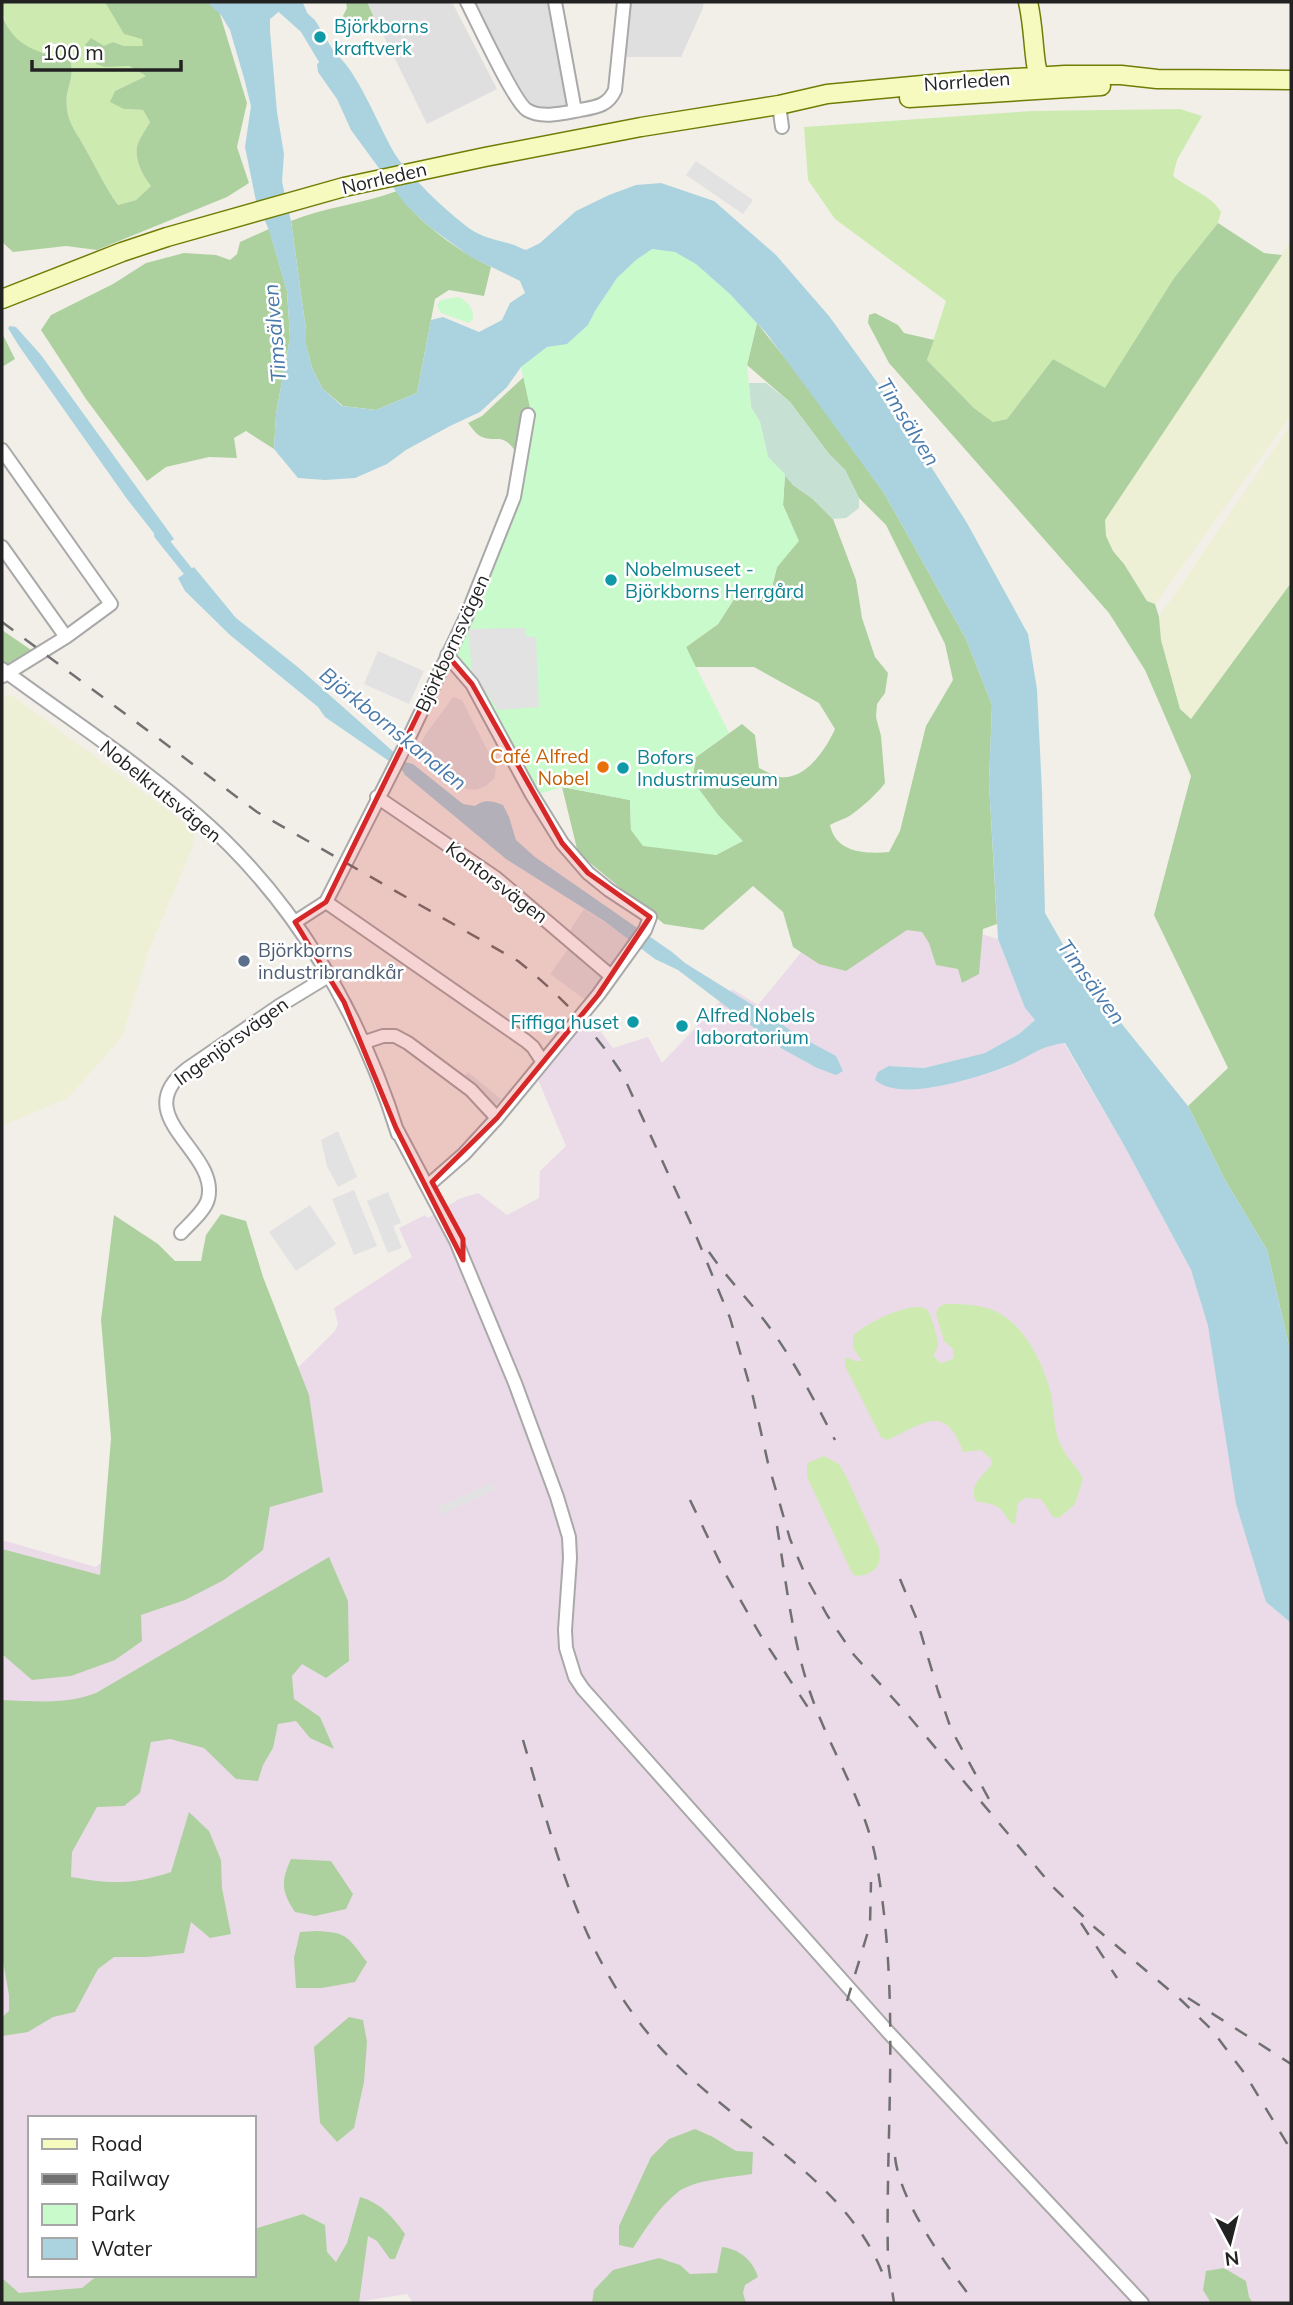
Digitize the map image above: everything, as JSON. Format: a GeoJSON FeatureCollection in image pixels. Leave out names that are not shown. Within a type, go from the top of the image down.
{"type":"FeatureCollection","features":[{"type":"Feature","properties":{"kind":"street"},"geometry":{"type":"LineString","coordinates":[[467,2],[509,84],[525,109],[545,114],[603,105],[611,99],[615,90],[624,2]]}},
{"type":"Feature","properties":{"kind":"street"},"geometry":{"type":"LineString","coordinates":[[555,2],[575,111]]}},
{"type":"Feature","properties":{"kind":"street"},"geometry":{"type":"LineString","coordinates":[[1028,2],[1036,69],[1042,83]]}},
{"type":"Feature","properties":{"kind":"street"},"geometry":{"type":"LineString","coordinates":[[1038,2],[1046,51],[1046,69],[1042,83]]}},
{"type":"Feature","properties":{"kind":"street","name":"Norrleden"},"geometry":{"type":"LineString","coordinates":[[2,299],[122,252],[247,213],[382,178],[827,94],[1042,83],[1121,75],[1157,79],[1291,80]]}},
{"type":"Feature","properties":{"kind":"street"},"geometry":{"type":"LineString","coordinates":[[779,105],[782,127]]}},
{"type":"Feature","properties":{"kind":"street","name":"Björkbornsvägen"},"geometry":{"type":"LineString","coordinates":[[326,902],[404,748],[479,590],[514,497],[528,415]]}},
{"type":"Feature","properties":{"kind":"street"},"geometry":{"type":"LineString","coordinates":[[2,450],[111,604],[66,637],[4,673]]}},
{"type":"Feature","properties":{"kind":"street"},"geometry":{"type":"LineString","coordinates":[[2,547],[66,637]]}},
{"type":"Feature","properties":{"kind":"street"},"geometry":{"type":"LineString","coordinates":[[432,1182],[464,1154],[496,1118],[598,995],[636,944],[650,916],[588,873],[562,843],[531,793],[472,684],[447,655]]}},
{"type":"Feature","properties":{"kind":"street","name":"Nobelkrutsvägen"},"geometry":{"type":"LineString","coordinates":[[4,673],[159,783],[199,816],[234,851],[295,922],[330,975],[365,1042],[387,1104]]}},
{"type":"Feature","properties":{"kind":"street","name":"Kontorsvägen"},"geometry":{"type":"LineString","coordinates":[[377,797],[503,883],[611,976]]}},
{"type":"Feature","properties":{"kind":"street"},"geometry":{"type":"LineString","coordinates":[[295,922],[326,902],[526,1041],[542,1061]]}},
{"type":"Feature","properties":{"kind":"street","name":"Ingenjörsvägen"},"geometry":{"type":"LineString","coordinates":[[181,1233],[208,1200],[208,1186],[204,1174],[167,1110],[169,1087],[175,1078],[187,1069],[330,975]]}},
{"type":"Feature","properties":{"kind":"street"},"geometry":{"type":"LineString","coordinates":[[365,1042],[383,1035],[395,1036],[408,1043],[471,1090],[496,1118]]}},
{"type":"Feature","properties":{"kind":"street"},"geometry":{"type":"LineString","coordinates":[[387,1104],[410,1168],[439,1211]]}},
{"type":"Feature","properties":{"kind":"street"},"geometry":{"type":"LineString","coordinates":[[387,1104],[432,1182],[453,1251],[463,1260],[515,1383],[564,1519],[569,1537],[570,1558],[566,1648],[575,1677],[867,2008],[1142,2303]]}},
{"type":"Feature","properties":{"kind":"highlighted area"},"geometry":{"type":"Polygon","coordinates":[[[447,655],[472,684],[562,843],[588,873],[650,917],[598,995],[497,1118],[432,1182],[463,1239],[463,1260],[396,1128],[344,1002],[295,922],[326,902],[447,655]]]}},
{"type":"Feature","properties":{"kind":"shaded area"},"geometry":{"type":"Polygon","coordinates":[[[367,2],[452,2],[497,89],[427,124],[367,2]]]}},
{"type":"Feature","properties":{"kind":"shaded area"},"geometry":{"type":"Polygon","coordinates":[[[475,2],[548,2],[568,112],[534,110],[519,96],[473,5],[475,2]]]}},
{"type":"Feature","properties":{"kind":"shaded area"},"geometry":{"type":"Polygon","coordinates":[[[628,2],[704,2],[681,57],[624,57],[628,2]]]}},
{"type":"Feature","properties":{"kind":"shaded area"},"geometry":{"type":"Polygon","coordinates":[[[696,161],[753,200],[743,214],[686,175],[696,161]]]}},
{"type":"Feature","properties":{"kind":"shaded area"},"geometry":{"type":"Polygon","coordinates":[[[525,628],[525,636],[536,637],[539,707],[498,710],[472,671],[468,629],[525,628]]]}},
{"type":"Feature","properties":{"kind":"shaded area"},"geometry":{"type":"Polygon","coordinates":[[[378,651],[424,671],[409,704],[364,684],[378,651]]]}},
{"type":"Feature","properties":{"kind":"shaded area"},"geometry":{"type":"Polygon","coordinates":[[[453,697],[462,700],[496,767],[495,778],[476,790],[466,789],[417,753],[425,735],[453,697]]]}},
{"type":"Feature","properties":{"kind":"shaded area"},"geometry":{"type":"Polygon","coordinates":[[[849,894],[998,939],[1025,1008],[1035,1020],[1019,1034],[985,1053],[924,1068],[889,1066],[932,1088],[1006,1067],[1047,1045],[1064,1043],[1125,1147],[1191,1270],[1208,1326],[1266,1602],[1291,1623],[1291,2303],[413,2303],[407,2294],[350,2303],[2,2303],[2,1540],[96,1567],[335,1331],[338,1324],[334,1308],[412,1257],[399,1228],[425,1215],[428,1218],[459,1199],[478,1193],[507,1215],[539,1198],[540,1171],[566,1146],[536,1075],[588,1015],[613,1048],[648,1037],[662,1063],[732,989],[758,1005],[849,894]]]}},
{"type":"Feature","properties":{"kind":"shaded area"},"geometry":{"type":"Polygon","coordinates":[[[584,909],[632,940],[588,1002],[550,974],[573,942],[566,936],[584,909]]]}},
{"type":"Feature","properties":{"kind":"shaded area"},"geometry":{"type":"Polygon","coordinates":[[[468,1072],[501,1099],[495,1106],[462,1080],[468,1072]]]}},
{"type":"Feature","properties":{"kind":"shaded area"},"geometry":{"type":"Polygon","coordinates":[[[338,1131],[357,1177],[338,1187],[327,1166],[321,1140],[338,1131]]]}},
{"type":"Feature","properties":{"kind":"shaded area"},"geometry":{"type":"Polygon","coordinates":[[[354,1190],[377,1246],[354,1255],[332,1199],[354,1190]]]}},
{"type":"Feature","properties":{"kind":"shaded area"},"geometry":{"type":"Polygon","coordinates":[[[388,1192],[401,1223],[393,1226],[402,1248],[388,1253],[367,1201],[388,1192]]]}},
{"type":"Feature","properties":{"kind":"shaded area"},"geometry":{"type":"Polygon","coordinates":[[[310,1205],[336,1244],[296,1271],[269,1232],[310,1205]]]}},
{"type":"Feature","properties":{"kind":"shaded area"},"geometry":{"type":"Polygon","coordinates":[[[492,1483],[495,1490],[441,1515],[438,1507],[492,1483]]]}},
{"type":"Feature","properties":{"kind":"green space"},"geometry":{"type":"Polygon","coordinates":[[[2,2],[105,2],[113,14],[143,39],[143,46],[124,46],[113,42],[94,55],[96,64],[129,66],[146,76],[115,91],[124,109],[143,110],[150,122],[138,143],[137,154],[142,171],[151,186],[136,200],[118,205],[71,124],[67,102],[72,73],[70,60],[36,53],[19,42],[6,24],[2,2]]]}},
{"type":"Feature","properties":{"kind":"green space"},"geometry":{"type":"Polygon","coordinates":[[[105,2],[210,2],[219,11],[247,103],[237,147],[249,183],[227,197],[97,250],[66,246],[13,252],[2,242],[2,15],[7,26],[21,42],[38,51],[70,60],[72,73],[67,95],[69,119],[118,205],[136,200],[151,186],[142,171],[137,154],[138,143],[150,122],[143,110],[124,109],[110,102],[115,91],[146,76],[129,66],[105,67],[96,64],[94,55],[85,45],[91,38],[104,46],[113,42],[124,46],[143,46],[142,39],[124,34],[105,2]]]}},
{"type":"Feature","properties":{"kind":"green space"},"geometry":{"type":"Polygon","coordinates":[[[346,2],[367,2],[374,17],[343,34],[339,24],[347,8],[346,2]]]}},
{"type":"Feature","properties":{"kind":"green space"},"geometry":{"type":"Polygon","coordinates":[[[1180,109],[1202,116],[1177,160],[1173,176],[1217,206],[1221,212],[1218,223],[1174,278],[1105,389],[1053,359],[1007,419],[993,422],[974,408],[927,360],[946,301],[835,219],[808,180],[804,127],[1031,111],[1180,109]]]}},
{"type":"Feature","properties":{"kind":"green space"},"geometry":{"type":"Polygon","coordinates":[[[397,191],[415,214],[439,234],[491,267],[484,296],[449,290],[435,299],[417,393],[376,410],[343,406],[322,388],[312,368],[306,345],[291,221],[397,191]]]}},
{"type":"Feature","properties":{"kind":"green space"},"geometry":{"type":"Polygon","coordinates":[[[1218,223],[1264,253],[1282,255],[1105,520],[1106,536],[1147,601],[1155,604],[1161,640],[1180,709],[1191,719],[1291,583],[1291,1355],[1267,1250],[1225,1180],[1188,1106],[1228,1068],[1154,915],[1191,776],[1145,670],[1109,613],[889,363],[868,323],[869,315],[875,313],[898,325],[904,333],[934,340],[927,360],[974,408],[993,422],[1007,419],[1053,359],[1105,388],[1174,278],[1218,223]]]}},
{"type":"Feature","properties":{"kind":"green space"},"geometry":{"type":"Polygon","coordinates":[[[269,229],[287,291],[290,338],[276,414],[274,449],[246,431],[234,438],[237,458],[209,457],[166,467],[147,481],[86,399],[41,330],[51,315],[113,284],[146,263],[184,253],[216,255],[230,260],[237,254],[240,242],[269,229]]]}},
{"type":"Feature","properties":{"kind":"green space"},"geometry":{"type":"Polygon","coordinates":[[[1291,240],[1291,416],[1155,604],[1147,601],[1113,551],[1106,536],[1105,520],[1291,240]]]}},
{"type":"Feature","properties":{"kind":"green space"},"geometry":{"type":"Polygon","coordinates":[[[651,249],[673,252],[696,263],[757,323],[747,365],[751,407],[760,422],[768,457],[785,474],[783,505],[799,541],[777,567],[772,587],[746,589],[734,599],[718,624],[686,647],[729,733],[696,757],[692,780],[718,815],[743,841],[716,855],[643,846],[631,830],[630,800],[563,787],[539,794],[455,658],[496,563],[521,488],[526,464],[522,462],[532,417],[521,367],[547,347],[567,344],[588,325],[617,278],[651,249]]]}},
{"type":"Feature","properties":{"kind":"green space"},"geometry":{"type":"Polygon","coordinates":[[[458,297],[471,309],[473,319],[469,323],[441,313],[437,305],[441,300],[458,297]]]}},
{"type":"Feature","properties":{"kind":"green space"},"geometry":{"type":"Polygon","coordinates":[[[757,323],[801,378],[884,493],[966,639],[992,705],[989,783],[997,924],[983,929],[979,974],[962,983],[958,969],[936,965],[929,943],[922,932],[907,930],[846,971],[819,964],[793,947],[783,912],[753,886],[703,930],[664,924],[578,853],[562,787],[630,800],[631,830],[716,855],[742,841],[692,780],[696,757],[742,724],[755,735],[759,768],[777,776],[789,777],[814,762],[831,737],[835,729],[819,703],[754,667],[694,667],[686,647],[718,624],[734,599],[746,589],[772,587],[777,567],[798,541],[783,505],[785,474],[793,485],[813,499],[833,519],[856,580],[862,618],[875,657],[888,673],[885,693],[877,704],[876,717],[881,736],[885,783],[855,812],[830,825],[838,841],[845,846],[861,852],[889,852],[900,831],[926,726],[953,680],[945,644],[886,525],[859,498],[845,470],[829,454],[790,402],[747,365],[757,323]]]}},
{"type":"Feature","properties":{"kind":"green space"},"geometry":{"type":"Polygon","coordinates":[[[2,333],[15,359],[2,367],[2,333]]]}},
{"type":"Feature","properties":{"kind":"green space"},"geometry":{"type":"Polygon","coordinates":[[[528,373],[540,385],[516,452],[503,440],[480,436],[468,423],[482,416],[528,373]]]}},
{"type":"Feature","properties":{"kind":"green space"},"geometry":{"type":"Polygon","coordinates":[[[749,383],[766,383],[790,402],[829,454],[845,470],[859,498],[859,508],[846,518],[833,519],[813,499],[793,485],[768,457],[760,422],[751,407],[749,383]]]}},
{"type":"Feature","properties":{"kind":"green space"},"geometry":{"type":"Polygon","coordinates":[[[1291,424],[1291,583],[1191,719],[1180,709],[1161,640],[1159,617],[1291,424]]]}},
{"type":"Feature","properties":{"kind":"green space"},"geometry":{"type":"Polygon","coordinates":[[[2,630],[34,652],[11,668],[2,661],[2,630]]]}},
{"type":"Feature","properties":{"kind":"green space"},"geometry":{"type":"Polygon","coordinates":[[[2,695],[13,696],[189,826],[194,835],[194,844],[149,950],[122,1037],[68,1098],[2,1126],[2,695]]]}},
{"type":"Feature","properties":{"kind":"green space"},"geometry":{"type":"Polygon","coordinates":[[[221,1214],[246,1221],[263,1277],[309,1395],[323,1492],[270,1507],[263,1550],[224,1580],[185,1600],[141,1615],[142,1641],[115,1660],[71,1676],[32,1680],[2,1654],[2,1549],[100,1575],[111,1438],[101,1320],[114,1215],[158,1244],[175,1261],[201,1261],[206,1235],[221,1214]]]}},
{"type":"Feature","properties":{"kind":"green space"},"geometry":{"type":"Polygon","coordinates":[[[944,1304],[976,1306],[999,1313],[1020,1330],[1035,1353],[1050,1390],[1060,1444],[1083,1479],[1075,1504],[1059,1518],[1053,1517],[1041,1499],[1025,1498],[1018,1503],[1015,1525],[997,1506],[976,1501],[975,1486],[992,1464],[991,1459],[981,1450],[963,1452],[956,1436],[948,1426],[940,1422],[921,1424],[887,1440],[881,1437],[845,1366],[845,1357],[862,1361],[853,1348],[853,1336],[889,1314],[921,1307],[929,1312],[933,1322],[938,1346],[934,1356],[943,1363],[954,1358],[953,1349],[944,1341],[936,1314],[938,1308],[944,1304]]]}},
{"type":"Feature","properties":{"kind":"green space"},"geometry":{"type":"Polygon","coordinates":[[[824,1456],[839,1464],[879,1548],[878,1565],[867,1574],[856,1576],[852,1573],[807,1477],[807,1463],[824,1456]]]}},
{"type":"Feature","properties":{"kind":"green space"},"geometry":{"type":"Polygon","coordinates":[[[329,1557],[348,1601],[349,1661],[326,1678],[302,1664],[292,1676],[294,1699],[320,1717],[334,1749],[310,1738],[296,1721],[278,1724],[273,1748],[258,1781],[236,1779],[204,1748],[170,1739],[151,1742],[140,1793],[124,1806],[97,1807],[72,1852],[71,1877],[121,1882],[171,1872],[189,1812],[209,1831],[221,1860],[222,1888],[231,1934],[210,1938],[191,1922],[184,1953],[114,1957],[98,1969],[75,2012],[53,2017],[28,2032],[2,2036],[2,2017],[9,2011],[9,1995],[2,1956],[2,1700],[61,1701],[96,1693],[329,1557]]]}},
{"type":"Feature","properties":{"kind":"green space"},"geometry":{"type":"Polygon","coordinates":[[[291,1859],[331,1861],[353,1894],[346,1909],[315,1916],[295,1912],[284,1886],[291,1859]]]}},
{"type":"Feature","properties":{"kind":"green space"},"geometry":{"type":"Polygon","coordinates":[[[316,1931],[342,1935],[356,1947],[367,1962],[355,1982],[322,1988],[296,1988],[294,1958],[300,1932],[316,1931]]]}},
{"type":"Feature","properties":{"kind":"green space"},"geometry":{"type":"Polygon","coordinates":[[[349,2017],[363,2020],[367,2042],[364,2082],[354,2128],[337,2142],[320,2123],[314,2047],[349,2017]]]}},
{"type":"Feature","properties":{"kind":"green space"},"geometry":{"type":"Polygon","coordinates":[[[695,2129],[736,2151],[753,2152],[752,2174],[685,2188],[659,2211],[633,2248],[619,2245],[619,2226],[651,2157],[669,2139],[695,2129]]]}},
{"type":"Feature","properties":{"kind":"green space"},"geometry":{"type":"Polygon","coordinates":[[[360,2197],[386,2211],[405,2234],[395,2259],[390,2259],[377,2241],[368,2236],[359,2303],[2,2303],[2,2278],[19,2293],[82,2288],[96,2277],[256,2277],[256,2228],[303,2214],[325,2225],[327,2252],[336,2262],[347,2243],[360,2197]]]}},
{"type":"Feature","properties":{"kind":"green space"},"geometry":{"type":"Polygon","coordinates":[[[722,2247],[740,2253],[756,2271],[758,2277],[745,2285],[743,2293],[746,2303],[592,2303],[594,2290],[613,2270],[659,2258],[680,2265],[690,2274],[717,2273],[722,2247]]]}},
{"type":"Feature","properties":{"kind":"green space"},"geometry":{"type":"Polygon","coordinates":[[[1224,2268],[1246,2281],[1253,2303],[1211,2303],[1203,2290],[1206,2271],[1224,2268]]]}},
{"type":"Feature","properties":{"kind":"water"},"geometry":{"type":"Polygon","coordinates":[[[207,2],[301,2],[311,22],[304,26],[294,18],[290,20],[281,10],[270,19],[277,112],[284,154],[282,182],[291,221],[306,345],[312,368],[322,388],[342,406],[376,410],[417,393],[431,320],[443,317],[479,332],[502,320],[510,303],[525,293],[520,281],[471,257],[431,228],[406,205],[351,130],[337,99],[318,72],[317,64],[332,53],[349,69],[358,83],[403,165],[445,208],[475,232],[526,250],[540,243],[576,211],[636,185],[661,183],[714,201],[776,255],[829,316],[877,382],[967,523],[1028,634],[1037,689],[1045,913],[1076,967],[1188,1106],[1225,1180],[1267,1250],[1291,1355],[1291,1623],[1266,1602],[1236,1504],[1208,1326],[1191,1270],[1065,1043],[1040,1050],[992,1072],[939,1086],[902,1089],[875,1080],[878,1072],[889,1066],[924,1068],[985,1053],[1019,1034],[1035,1020],[1025,1008],[998,939],[989,783],[992,705],[966,639],[884,493],[767,334],[730,294],[696,264],[675,252],[652,249],[617,278],[588,325],[567,344],[547,347],[521,367],[507,387],[480,412],[406,450],[387,464],[355,478],[298,478],[274,449],[276,414],[290,338],[287,291],[269,230],[256,201],[245,147],[251,106],[244,78],[230,30],[221,15],[207,2]]]}},
{"type":"Feature","properties":{"kind":"water"},"geometry":{"type":"Polygon","coordinates":[[[16,327],[41,355],[174,539],[164,546],[127,499],[19,346],[8,328],[16,327]]]}},
{"type":"Feature","properties":{"kind":"water"},"geometry":{"type":"Polygon","coordinates":[[[194,567],[236,618],[299,668],[405,762],[413,764],[463,804],[475,806],[489,801],[503,805],[516,840],[535,857],[685,963],[797,1035],[836,1056],[843,1071],[836,1075],[817,1068],[781,1048],[678,970],[655,959],[604,921],[506,859],[402,770],[325,717],[318,707],[230,635],[185,591],[178,578],[194,567]]]}},
{"type":"Feature","properties":{"kind":"waterway"},"geometry":{"type":"LineString","coordinates":[[281,2],[308,26],[338,76]]}},
{"type":"Feature","properties":{"kind":"waterway","name":"Björkbornskanalen"},"geometry":{"type":"LineString","coordinates":[[159,535],[195,580]]}},
{"type":"Feature","properties":{"kind":"railway"},"geometry":{"type":"LineString","coordinates":[[2,622],[257,812],[518,961],[548,986],[588,1028],[623,1075],[692,1226],[730,1318],[790,1539],[807,1579],[827,1615],[854,1655],[1053,1887],[1093,1926],[1181,2000],[1212,2030],[1245,2074],[1291,2150]]}},
{"type":"Feature","properties":{"kind":"railway"},"geometry":{"type":"LineString","coordinates":[[709,1252],[777,1338],[835,1440]]}},
{"type":"Feature","properties":{"kind":"railway"},"geometry":{"type":"LineString","coordinates":[[690,1500],[726,1575],[761,1636],[809,1709]]}},
{"type":"Feature","properties":{"kind":"railway"},"geometry":{"type":"LineString","coordinates":[[777,1526],[790,1610],[804,1672],[818,1713],[864,1817],[876,1860],[884,1910],[890,2011],[888,2263],[894,2303]]}},
{"type":"Feature","properties":{"kind":"railway"},"geometry":{"type":"LineString","coordinates":[[900,1579],[917,1620],[951,1729],[990,1801]]}},
{"type":"Feature","properties":{"kind":"railway"},"geometry":{"type":"LineString","coordinates":[[523,1740],[562,1870],[596,1952],[617,1990],[643,2027],[674,2062],[793,2161],[848,2215],[869,2246],[885,2280]]}},
{"type":"Feature","properties":{"kind":"railway"},"geometry":{"type":"LineString","coordinates":[[847,2001],[870,1925],[871,1882]]}},
{"type":"Feature","properties":{"kind":"railway"},"geometry":{"type":"LineString","coordinates":[[1081,1923],[1117,1978]]}},
{"type":"Feature","properties":{"kind":"railway"},"geometry":{"type":"LineString","coordinates":[[1188,1998],[1291,2064]]}},
{"type":"Feature","properties":{"kind":"railway"},"geometry":{"type":"LineString","coordinates":[[895,2157],[899,2175],[915,2214],[975,2303]]}},
{"type":"Feature","properties":{"kind":"place","name":"Björkborns kraftverk"},"geometry":{"type":"Point","coordinates":[320,37]}},
{"type":"Feature","properties":{"kind":"place","name":"Nobelmuseet - Björkborns Herrgård"},"geometry":{"type":"Point","coordinates":[611,580]}},
{"type":"Feature","properties":{"kind":"place","name":"Café Alfred Nobel"},"geometry":{"type":"Point","coordinates":[603,767]}},
{"type":"Feature","properties":{"kind":"place","name":"Bofors Industrimuseum"},"geometry":{"type":"Point","coordinates":[623,768]}},
{"type":"Feature","properties":{"kind":"place","name":"Björkborns industribrandkår"},"geometry":{"type":"Point","coordinates":[244,961]}},
{"type":"Feature","properties":{"kind":"place","name":"Fiffiga huset"},"geometry":{"type":"Point","coordinates":[633,1022]}},
{"type":"Feature","properties":{"kind":"place","name":"Alfred Nobels laboratorium"},"geometry":{"type":"Point","coordinates":[682,1026]}},
{"type":"Feature","properties":{"kind":"water label","name":"Timsälven"},"geometry":{"type":"Point","coordinates":[275,333]}},
{"type":"Feature","properties":{"kind":"water label","name":"Timsälven"},"geometry":{"type":"Point","coordinates":[908,422]}},
{"type":"Feature","properties":{"kind":"water label","name":"Timsälven"},"geometry":{"type":"Point","coordinates":[1091,982]}}]}
